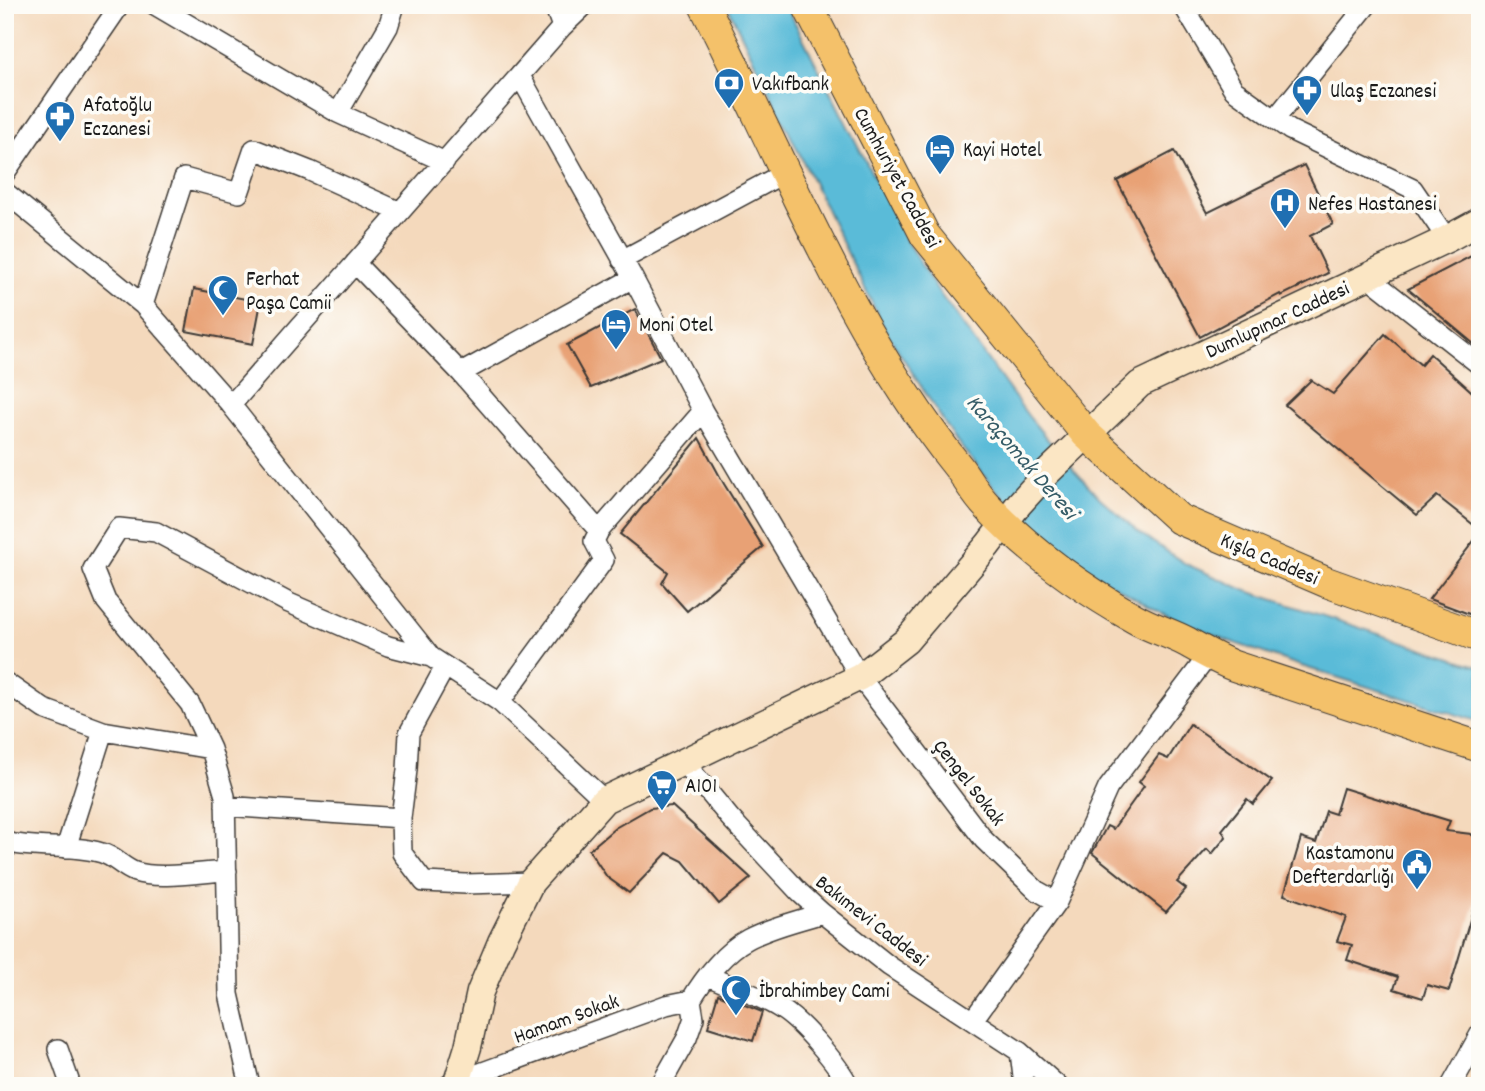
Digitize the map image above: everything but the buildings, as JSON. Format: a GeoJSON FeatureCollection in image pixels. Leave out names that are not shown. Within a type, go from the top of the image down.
{"type":"FeatureCollection","features":[{"type":"Feature","properties":{"kind":"main road"},"geometry":{"type":"LineString","coordinates":[[704,5],[879,353],[930,432],[985,504],[1003,523],[1092,594],[1209,656],[1480,747]]}},
{"type":"Feature","properties":{"kind":"main road","name":"Cumhuriyet Caddesi"},"geometry":{"type":"LineString","coordinates":[[807,5],[925,235],[1086,434]]}},
{"type":"Feature","properties":{"kind":"main road","name":"Dumlupınar Caddesi"},"geometry":{"type":"LineString","coordinates":[[604,800],[860,677],[906,641],[1040,480],[1140,384],[1480,221]]}},
{"type":"Feature","properties":{"kind":"main road","name":"Kışla Caddesi"},"geometry":{"type":"LineString","coordinates":[[1086,434],[1179,519],[1326,582],[1480,637]]}},
{"type":"Feature","properties":{"kind":"main road"},"geometry":{"type":"LineString","coordinates":[[455,1085],[468,1047],[480,992],[531,882],[604,800]]}},
{"type":"Feature","properties":{"kind":"street"},"geometry":{"type":"LineString","coordinates":[[5,173],[120,5]]}},
{"type":"Feature","properties":{"kind":"street"},"geometry":{"type":"LineString","coordinates":[[155,5],[338,113],[444,162]]}},
{"type":"Feature","properties":{"kind":"street"},"geometry":{"type":"LineString","coordinates":[[338,113],[388,27],[395,5]]}},
{"type":"Feature","properties":{"kind":"street"},"geometry":{"type":"LineString","coordinates":[[554,5],[562,27]]}},
{"type":"Feature","properties":{"kind":"street"},"geometry":{"type":"LineString","coordinates":[[231,405],[562,27],[585,5]]}},
{"type":"Feature","properties":{"kind":"street"},"geometry":{"type":"LineString","coordinates":[[1183,5],[1234,90],[1290,130],[1413,189],[1447,239]]}},
{"type":"Feature","properties":{"kind":"street"},"geometry":{"type":"LineString","coordinates":[[1275,119],[1367,5]]}},
{"type":"Feature","properties":{"kind":"street","name":"Çengel Sokak"},"geometry":{"type":"LineString","coordinates":[[520,76],[634,278],[703,411],[860,677],[984,840],[1036,890],[1057,902]]}},
{"type":"Feature","properties":{"kind":"street"},"geometry":{"type":"LineString","coordinates":[[143,305],[184,178],[239,193],[254,149],[400,212]]}},
{"type":"Feature","properties":{"kind":"street"},"geometry":{"type":"LineString","coordinates":[[622,260],[786,172]]}},
{"type":"Feature","properties":{"kind":"street"},"geometry":{"type":"LineString","coordinates":[[5,192],[143,305],[231,405],[438,662]]}},
{"type":"Feature","properties":{"kind":"street"},"geometry":{"type":"LineString","coordinates":[[355,263],[461,373],[599,531]]}},
{"type":"Feature","properties":{"kind":"street"},"geometry":{"type":"LineString","coordinates":[[1367,276],[1480,365]]}},
{"type":"Feature","properties":{"kind":"street"},"geometry":{"type":"LineString","coordinates":[[461,373],[634,278]]}},
{"type":"Feature","properties":{"kind":"street"},"geometry":{"type":"LineString","coordinates":[[500,702],[604,560],[594,541],[599,531],[703,411]]}},
{"type":"Feature","properties":{"kind":"street"},"geometry":{"type":"LineString","coordinates":[[250,1086],[229,994],[225,796],[211,749],[190,704],[106,601],[93,569],[118,528],[156,532],[289,603],[388,646],[438,662],[500,702],[604,800]]}},
{"type":"Feature","properties":{"kind":"street"},"geometry":{"type":"LineString","coordinates":[[973,1020],[1057,902],[1108,788],[1209,656]]}},
{"type":"Feature","properties":{"kind":"street"},"geometry":{"type":"LineString","coordinates":[[438,662],[409,733],[401,818],[402,853],[424,882],[531,882]]}},
{"type":"Feature","properties":{"kind":"street"},"geometry":{"type":"LineString","coordinates":[[5,682],[44,709],[103,732],[211,749]]}},
{"type":"Feature","properties":{"kind":"street"},"geometry":{"type":"LineString","coordinates":[[66,848],[103,732]]}},
{"type":"Feature","properties":{"kind":"street","name":"Bakımevi Caddesi"},"geometry":{"type":"LineString","coordinates":[[684,762],[730,818],[822,913],[889,965],[1020,1052],[1058,1086]]}},
{"type":"Feature","properties":{"kind":"street"},"geometry":{"type":"LineString","coordinates":[[225,806],[401,818]]}},
{"type":"Feature","properties":{"kind":"street"},"geometry":{"type":"LineString","coordinates":[[5,842],[21,846],[105,853],[127,869],[138,873],[155,875],[227,871]]}},
{"type":"Feature","properties":{"kind":"street"},"geometry":{"type":"LineString","coordinates":[[660,1086],[687,1038],[694,1018],[691,1000],[726,956],[747,939],[822,913]]}},
{"type":"Feature","properties":{"kind":"street"},"geometry":{"type":"LineString","coordinates":[[708,976],[783,1010],[811,1037],[844,1075],[849,1086]]}},
{"type":"Feature","properties":{"kind":"street","name":"Hamam Sokak"},"geometry":{"type":"LineString","coordinates":[[455,1085],[666,1004],[691,1000]]}},
{"type":"Feature","properties":{"kind":"street"},"geometry":{"type":"LineString","coordinates":[[1451,1086],[1480,1034]]}},
{"type":"Feature","properties":{"kind":"street"},"geometry":{"type":"LineString","coordinates":[[58,1049],[71,1086]]}},
{"type":"Feature","properties":{"kind":"street"},"geometry":{"type":"LineString","coordinates":[[1020,1052],[1024,1086]]}},
{"type":"Feature","properties":{"kind":"street"},"geometry":{"type":"LineString","coordinates":[[1466,1086],[1480,1060]]}},
{"type":"Feature","properties":{"kind":"water","name":"Karaçomak Deresi"},"geometry":{"type":"Polygon","coordinates":[[[727,5],[786,5],[907,242],[935,287],[1029,417],[1100,498],[1141,534],[1186,564],[1247,591],[1480,667],[1480,722],[1298,665],[1229,641],[1162,613],[1099,577],[1042,533],[995,489],[954,438],[885,330],[727,5]]]}},
{"type":"Feature","properties":{"kind":"place","name":"Vakıfbank"},"geometry":{"type":"Point","coordinates":[729,110]}},
{"type":"Feature","properties":{"kind":"place","name":"Ulaş Eczanesi"},"geometry":{"type":"Point","coordinates":[1307,117]}},
{"type":"Feature","properties":{"kind":"place","name":"Afatoğlu Eczanesi"},"geometry":{"type":"Point","coordinates":[60,143]}},
{"type":"Feature","properties":{"kind":"place","name":"Kayi Hotel"},"geometry":{"type":"Point","coordinates":[940,176]}},
{"type":"Feature","properties":{"kind":"place","name":"Nefes Hastanesi"},"geometry":{"type":"Point","coordinates":[1285,230]}},
{"type":"Feature","properties":{"kind":"place","name":"Ferhat Paşa Camii"},"geometry":{"type":"Point","coordinates":[223,317]}},
{"type":"Feature","properties":{"kind":"place","name":"Moni Otel"},"geometry":{"type":"Point","coordinates":[616,351]}},
{"type":"Feature","properties":{"kind":"place","name":"A101"},"geometry":{"type":"Point","coordinates":[662,812]}},
{"type":"Feature","properties":{"kind":"place","name":"Kastamonu Defterdarlığı"},"geometry":{"type":"Point","coordinates":[1417,891]}},
{"type":"Feature","properties":{"kind":"place","name":"İbrahimbey Cami"},"geometry":{"type":"Point","coordinates":[736,1017]}}]}
